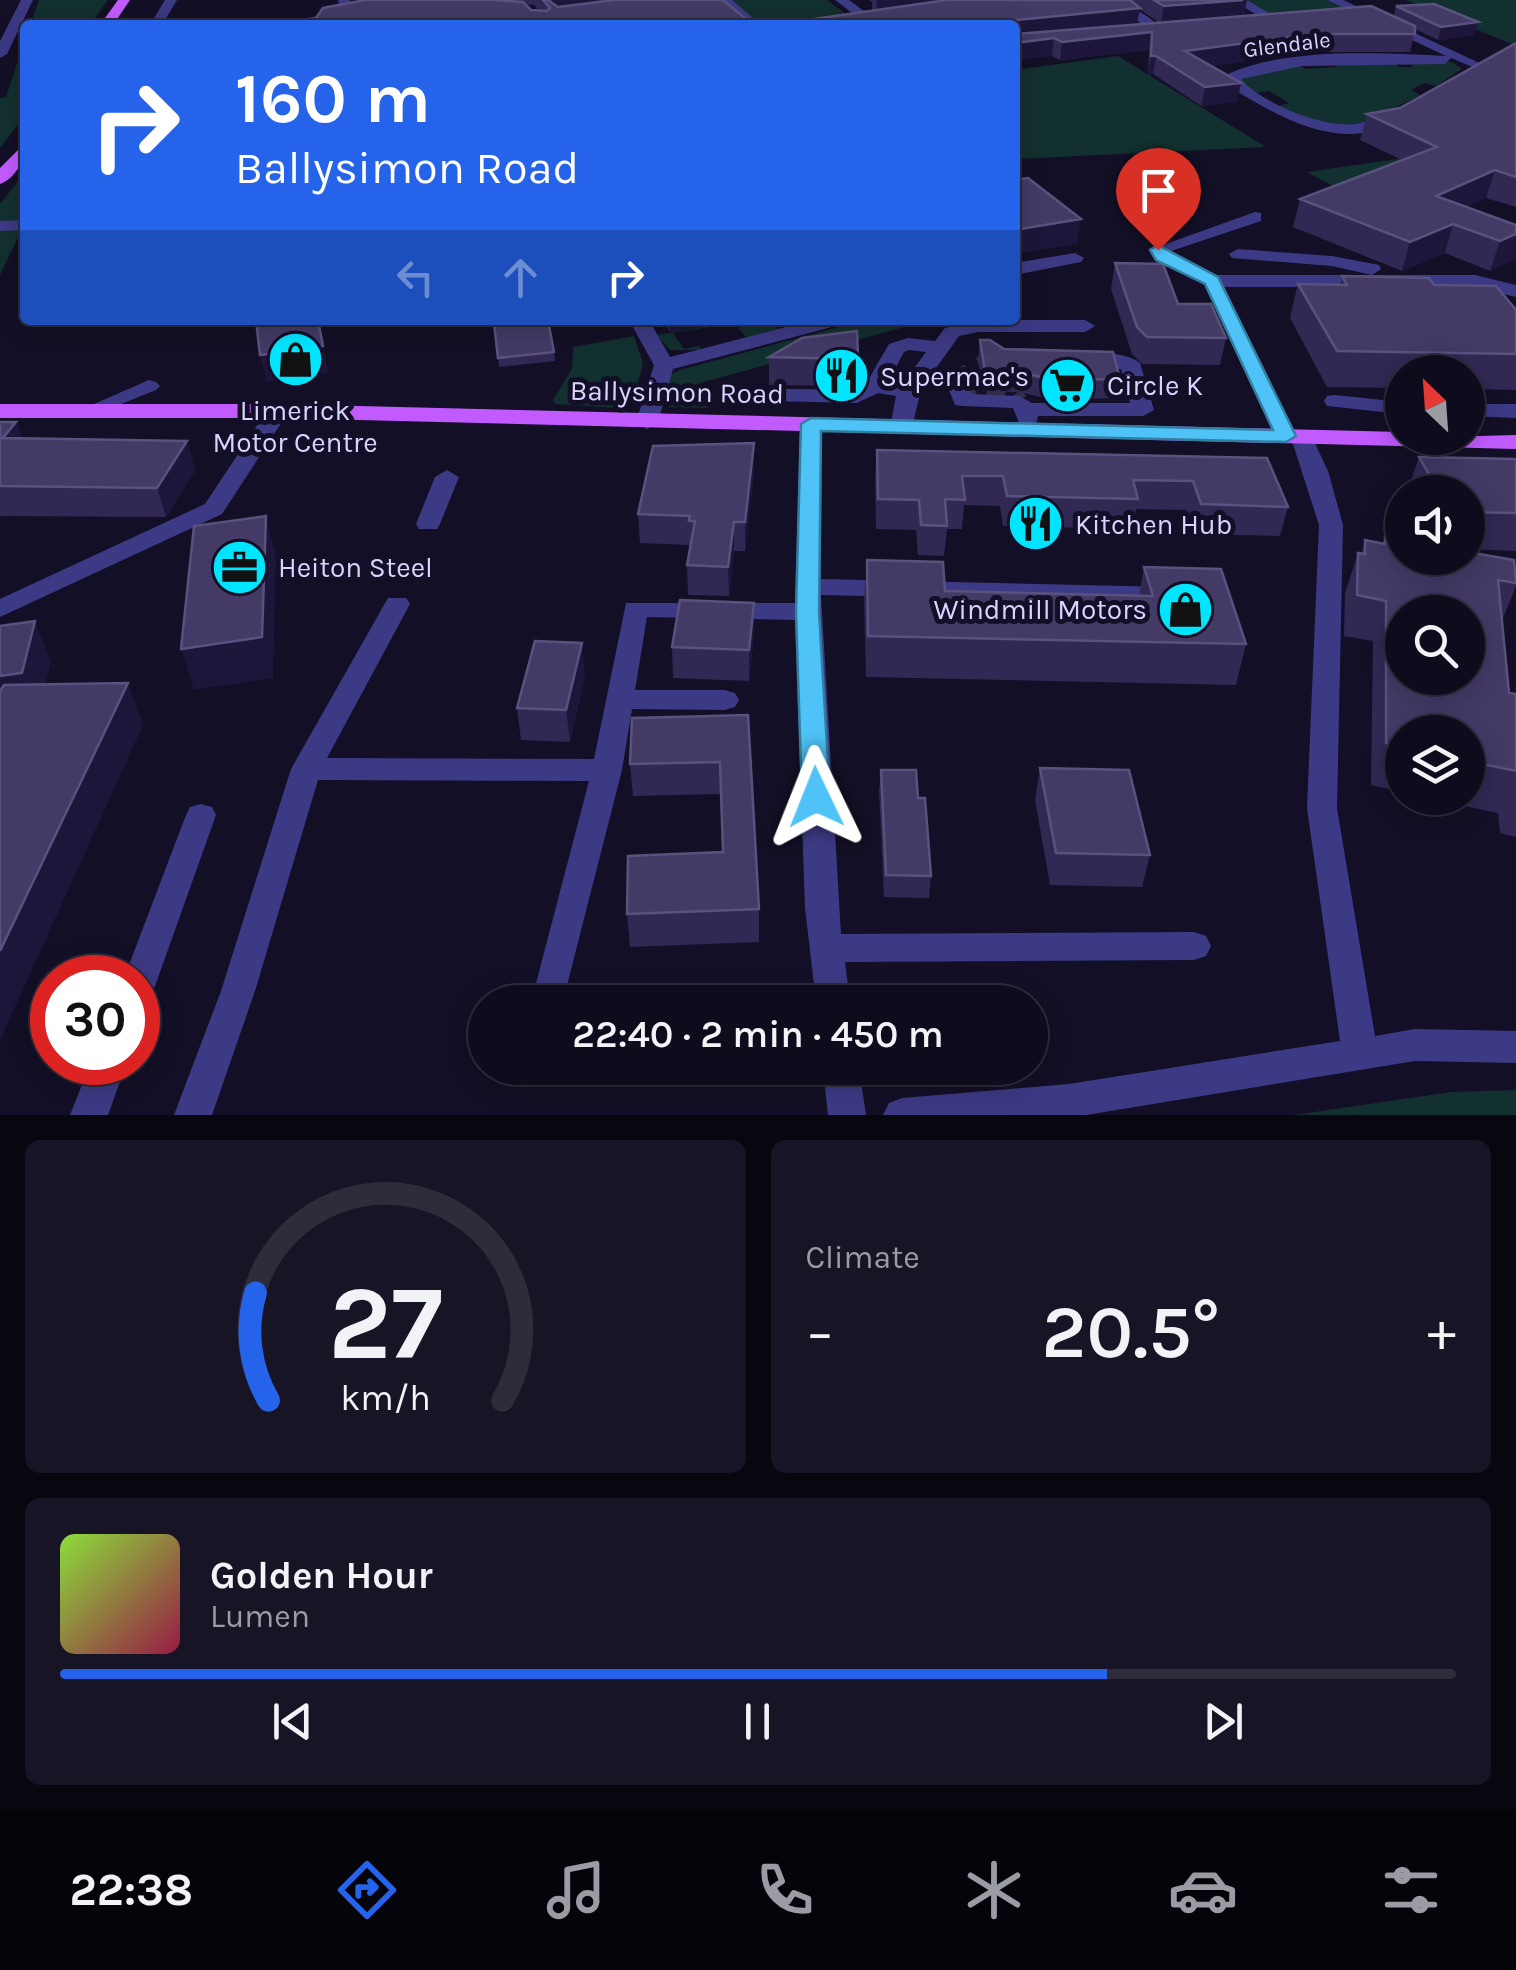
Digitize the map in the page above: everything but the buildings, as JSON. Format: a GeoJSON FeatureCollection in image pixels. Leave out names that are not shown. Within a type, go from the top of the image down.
{"type":"FeatureCollection","features":[{"type":"Feature","properties":{"kind":"main road"},"geometry":{"type":"LineString","coordinates":[[0,179],[20,154]]}},
{"type":"Feature","properties":{"kind":"main road","name":"Ballysimon Road"},"geometry":{"type":"LineString","coordinates":[[5,408],[901,427],[1028,419],[1294,436],[1516,442]]}},
{"type":"Feature","properties":{"kind":"street"},"geometry":{"type":"LineString","coordinates":[[0,54],[26,0]]}},
{"type":"Feature","properties":{"kind":"street"},"geometry":{"type":"LineString","coordinates":[[724,0],[749,20]]}},
{"type":"Feature","properties":{"kind":"street"},"geometry":{"type":"LineString","coordinates":[[842,0],[869,20]]}},
{"type":"Feature","properties":{"kind":"street"},"geometry":{"type":"LineString","coordinates":[[1096,0],[1134,11],[1166,32],[1130,35]]}},
{"type":"Feature","properties":{"kind":"street","name":"Glendale"},"geometry":{"type":"LineString","coordinates":[[1238,0],[1282,20],[1254,23]]}},
{"type":"Feature","properties":{"kind":"street","name":"Glendale"},"geometry":{"type":"LineString","coordinates":[[1333,0],[1477,65]]}},
{"type":"Feature","properties":{"kind":"street"},"geometry":{"type":"LineString","coordinates":[[294,15],[344,16],[350,14],[346,4]]}},
{"type":"Feature","properties":{"kind":"street","name":"Glendale"},"geometry":{"type":"LineString","coordinates":[[1331,17],[1368,16]]}},
{"type":"Feature","properties":{"kind":"street"},"geometry":{"type":"LineString","coordinates":[[893,20],[898,19]]}},
{"type":"Feature","properties":{"kind":"street"},"geometry":{"type":"LineString","coordinates":[[1459,76],[1493,57]]}},
{"type":"Feature","properties":{"kind":"street","name":"Glendale"},"geometry":{"type":"LineString","coordinates":[[1404,108],[1367,128],[1328,128],[1300,121],[1275,108],[1238,86],[1233,77],[1245,70],[1281,65],[1446,60]]}},
{"type":"Feature","properties":{"kind":"street"},"geometry":{"type":"LineString","coordinates":[[1256,217],[1158,250],[1162,256],[1212,281],[1476,281],[1516,291]]}},
{"type":"Feature","properties":{"kind":"street"},"geometry":{"type":"LineString","coordinates":[[1238,254],[1378,270],[1392,281]]}},
{"type":"Feature","properties":{"kind":"street"},"geometry":{"type":"LineString","coordinates":[[1020,267],[1075,258]]}},
{"type":"Feature","properties":{"kind":"street"},"geometry":{"type":"LineString","coordinates":[[1212,281],[1316,471],[1331,525],[1322,808],[1360,1054]]}},
{"type":"Feature","properties":{"kind":"street"},"geometry":{"type":"LineString","coordinates":[[664,365],[817,325]]}},
{"type":"Feature","properties":{"kind":"street"},"geometry":{"type":"LineString","coordinates":[[901,427],[912,386],[952,332],[968,327],[1085,326]]}},
{"type":"Feature","properties":{"kind":"street"},"geometry":{"type":"LineString","coordinates":[[643,327],[664,365],[648,422]]}},
{"type":"Feature","properties":{"kind":"street"},"geometry":{"type":"LineString","coordinates":[[736,394],[857,396],[874,386],[896,348],[908,344],[938,348]]}},
{"type":"Feature","properties":{"kind":"street"},"geometry":{"type":"LineString","coordinates":[[874,386],[958,385],[963,400],[1019,402],[1028,419],[1143,410],[1130,362],[1052,359]]}},
{"type":"Feature","properties":{"kind":"street"},"geometry":{"type":"LineString","coordinates":[[96,408],[149,386]]}},
{"type":"Feature","properties":{"kind":"street"},"geometry":{"type":"LineString","coordinates":[[1335,401],[1385,406]]}},
{"type":"Feature","properties":{"kind":"street"},"geometry":{"type":"LineString","coordinates":[[1485,410],[1516,411]]}},
{"type":"Feature","properties":{"kind":"street"},"geometry":{"type":"LineString","coordinates":[[0,608],[214,509],[278,411]]}},
{"type":"Feature","properties":{"kind":"street"},"geometry":{"type":"LineString","coordinates":[[811,424],[808,600],[821,908],[831,985]]}},
{"type":"Feature","properties":{"kind":"street"},"geometry":{"type":"LineString","coordinates":[[428,524],[447,477]]}},
{"type":"Feature","properties":{"kind":"street"},"geometry":{"type":"LineString","coordinates":[[553,985],[606,770],[635,610],[808,600],[1197,596]]}},
{"type":"Feature","properties":{"kind":"street"},"geometry":{"type":"LineString","coordinates":[[193,1115],[238,991],[306,770],[397,604]]}},
{"type":"Feature","properties":{"kind":"street"},"geometry":{"type":"LineString","coordinates":[[620,698],[725,700]]}},
{"type":"Feature","properties":{"kind":"street"},"geometry":{"type":"LineString","coordinates":[[306,770],[606,770]]}},
{"type":"Feature","properties":{"kind":"street"},"geometry":{"type":"LineString","coordinates":[[150,955],[202,815]]}},
{"type":"Feature","properties":{"kind":"street"},"geometry":{"type":"LineString","coordinates":[[826,948],[1194,946]]}},
{"type":"Feature","properties":{"kind":"street"},"geometry":{"type":"LineString","coordinates":[[902,1115],[1069,1101],[1415,1046],[1516,1047]]}},
{"type":"Feature","properties":{"kind":"street"},"geometry":{"type":"LineString","coordinates":[[89,1115],[100,1085]]}},
{"type":"Feature","properties":{"kind":"street"},"geometry":{"type":"LineString","coordinates":[[844,1085],[848,1115]]}},
{"type":"Feature","properties":{"kind":"green space"},"geometry":{"type":"Polygon","coordinates":[[[39,0],[108,0],[94,20],[32,20],[39,0]]]}},
{"type":"Feature","properties":{"kind":"green space"},"geometry":{"type":"Polygon","coordinates":[[[731,0],[827,0],[853,19],[850,20],[754,20],[731,0]]]}},
{"type":"Feature","properties":{"kind":"green space"},"geometry":{"type":"Polygon","coordinates":[[[1244,0],[1326,0],[1349,10],[1271,15],[1244,0]]]}},
{"type":"Feature","properties":{"kind":"green space"},"geometry":{"type":"Polygon","coordinates":[[[1406,0],[1516,0],[1516,46],[1406,0]]]}},
{"type":"Feature","properties":{"kind":"green space"},"geometry":{"type":"Polygon","coordinates":[[[20,55],[20,122],[0,148],[0,98],[6,97],[20,55]]]}},
{"type":"Feature","properties":{"kind":"green space"},"geometry":{"type":"Polygon","coordinates":[[[1118,56],[1266,147],[1020,159],[1020,69],[1118,56]]]}},
{"type":"Feature","properties":{"kind":"green space"},"geometry":{"type":"Polygon","coordinates":[[[1394,62],[1399,67],[1412,67],[1410,62],[1452,62],[1462,69],[1436,86],[1424,83],[1411,90],[1420,95],[1380,115],[1338,125],[1279,106],[1289,103],[1269,91],[1257,93],[1241,82],[1241,78],[1300,65],[1305,69],[1337,67],[1333,63],[1394,62]]]}},
{"type":"Feature","properties":{"kind":"green space"},"geometry":{"type":"Polygon","coordinates":[[[1446,152],[1357,199],[1307,172],[1446,152]]]}},
{"type":"Feature","properties":{"kind":"green space"},"geometry":{"type":"Polygon","coordinates":[[[20,178],[20,233],[0,275],[0,204],[20,178]]]}},
{"type":"Feature","properties":{"kind":"green space"},"geometry":{"type":"Polygon","coordinates":[[[722,325],[673,333],[684,349],[698,346],[702,350],[670,350],[657,335],[722,325]]]}},
{"type":"Feature","properties":{"kind":"green space"},"geometry":{"type":"Polygon","coordinates":[[[736,325],[774,325],[780,331],[730,342],[746,337],[736,325]]]}},
{"type":"Feature","properties":{"kind":"green space"},"geometry":{"type":"Polygon","coordinates":[[[846,325],[912,325],[700,383],[708,408],[668,407],[664,398],[670,375],[846,325]]]}},
{"type":"Feature","properties":{"kind":"green space"},"geometry":{"type":"Polygon","coordinates":[[[634,336],[643,363],[633,401],[617,408],[555,404],[553,400],[572,369],[573,347],[634,336]]]}},
{"type":"Feature","properties":{"kind":"green space"},"geometry":{"type":"Polygon","coordinates":[[[1516,1090],[1516,1115],[1294,1115],[1451,1092],[1516,1090]]]}},
{"type":"Feature","properties":{"kind":"tunnel"},"geometry":{"type":"LineString","coordinates":[[1003,365],[1002,358],[972,369],[958,385],[1010,391],[1019,402]]}},
{"type":"Feature","properties":{"kind":"place","name":"Limerick Motor Centre"},"geometry":{"type":"Point","coordinates":[295,359]}},
{"type":"Feature","properties":{"kind":"place","name":"Supermac's"},"geometry":{"type":"Point","coordinates":[841,376]}},
{"type":"Feature","properties":{"kind":"place","name":"Circle K"},"geometry":{"type":"Point","coordinates":[1068,385]}},
{"type":"Feature","properties":{"kind":"place","name":"Kitchen Hub"},"geometry":{"type":"Point","coordinates":[1036,524]}},
{"type":"Feature","properties":{"kind":"place","name":"Heiton Steel"},"geometry":{"type":"Point","coordinates":[239,567]}},
{"type":"Feature","properties":{"kind":"place","name":"Windmill Motors"},"geometry":{"type":"Point","coordinates":[1186,609]}},
{"type":"Feature","properties":{"kind":"route"},"geometry":{"type":"LineString","coordinates":[[816,797],[808,612],[811,424],[1286,436],[1212,281],[1162,256],[1158,250]]}}]}
